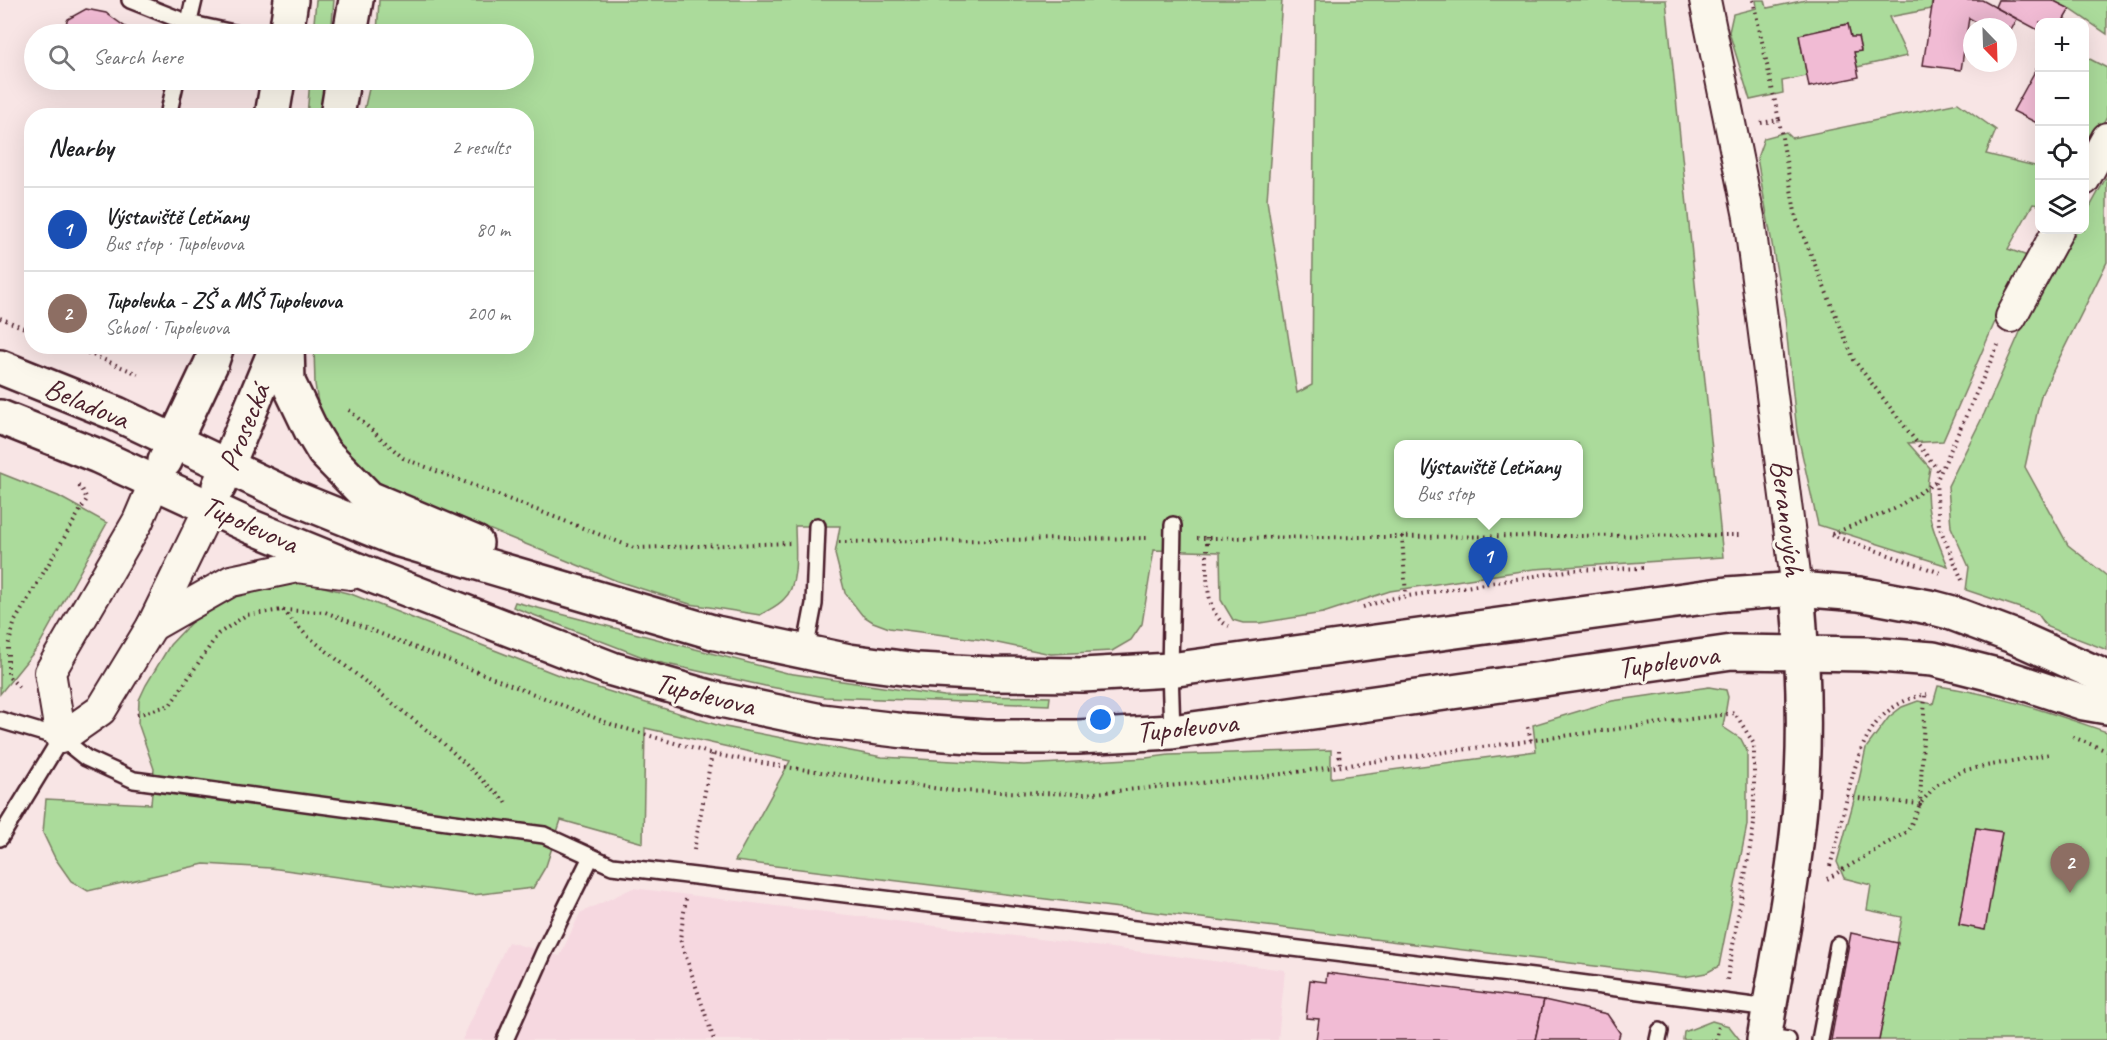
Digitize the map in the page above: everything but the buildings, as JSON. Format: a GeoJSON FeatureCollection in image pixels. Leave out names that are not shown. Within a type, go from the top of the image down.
{"type":"FeatureCollection","features":[{"type":"Feature","properties":{"kind":"main road"},"geometry":{"type":"LineString","coordinates":[[287,24],[291,0]]}},
{"type":"Feature","properties":{"kind":"main road"},"geometry":{"type":"LineString","coordinates":[[352,24],[356,0]]}},
{"type":"Feature","properties":{"kind":"main road"},"geometry":{"type":"LineString","coordinates":[[273,108],[276,90]]}},
{"type":"Feature","properties":{"kind":"main road"},"geometry":{"type":"LineString","coordinates":[[338,108],[341,90]]}},
{"type":"Feature","properties":{"kind":"main road","name":"Prosecká"},"geometry":{"type":"LineString","coordinates":[[155,481],[214,354]]}},
{"type":"Feature","properties":{"kind":"main road","name":"Prosecká"},"geometry":{"type":"LineString","coordinates":[[210,507],[274,354]]}},
{"type":"Feature","properties":{"kind":"main road","name":"Tupolevova"},"geometry":{"type":"LineString","coordinates":[[287,354],[288,382],[312,432],[324,452],[369,498],[616,602]]}},
{"type":"Feature","properties":{"kind":"main road","name":"Beladova"},"geometry":{"type":"LineString","coordinates":[[0,367],[117,414],[174,441]]}},
{"type":"Feature","properties":{"kind":"main road","name":"Beladova"},"geometry":{"type":"LineString","coordinates":[[0,417],[155,481]]}},
{"type":"Feature","properties":{"kind":"main road","name":"Tupolevova"},"geometry":{"type":"LineString","coordinates":[[174,441],[292,497],[396,539],[716,633],[849,661],[917,670],[1083,675],[1170,670],[1715,595],[1797,590],[1859,594],[1949,612],[2013,636],[2107,678]]}},
{"type":"Feature","properties":{"kind":"main road","name":"Tupolevova"},"geometry":{"type":"LineString","coordinates":[[155,481],[252,527],[612,669],[716,699],[821,721],[905,731],[985,736],[1078,736],[1172,732],[1732,652],[1866,654],[1933,659],[2008,678],[2084,703],[2107,707]]}},
{"type":"Feature","properties":{"kind":"main road","name":"Beranových"},"geometry":{"type":"LineString","coordinates":[[1771,1031],[1798,827],[1804,739],[1803,652],[1797,590]]}},
{"type":"Feature","properties":{"kind":"street","name":"Beranových"},"geometry":{"type":"LineString","coordinates":[[1705,0],[1749,217],[1797,590]]}},
{"type":"Feature","properties":{"kind":"street"},"geometry":{"type":"LineString","coordinates":[[2089,172],[2107,138]]}},
{"type":"Feature","properties":{"kind":"street"},"geometry":{"type":"LineString","coordinates":[[2010,316],[2056,234]]}},
{"type":"Feature","properties":{"kind":"street"},"geometry":{"type":"LineString","coordinates":[[155,481],[138,521],[50,672],[61,738],[101,710],[152,626],[210,507]]}},
{"type":"Feature","properties":{"kind":"street"},"geometry":{"type":"LineString","coordinates":[[152,626],[231,581],[297,567],[375,577]]}},
{"type":"Feature","properties":{"kind":"lane"},"geometry":{"type":"LineString","coordinates":[[130,0],[177,24]]}},
{"type":"Feature","properties":{"kind":"lane"},"geometry":{"type":"LineString","coordinates":[[188,24],[194,0]]}},
{"type":"Feature","properties":{"kind":"lane"},"geometry":{"type":"LineString","coordinates":[[170,108],[174,90]]}},
{"type":"Feature","properties":{"kind":"lane"},"geometry":{"type":"LineString","coordinates":[[1172,732],[1170,670],[1173,525]]}},
{"type":"Feature","properties":{"kind":"lane"},"geometry":{"type":"LineString","coordinates":[[805,651],[814,604],[817,526]]}},
{"type":"Feature","properties":{"kind":"lane"},"geometry":{"type":"LineString","coordinates":[[0,720],[61,738],[86,758],[134,780],[544,835],[612,866],[1723,1001],[1771,1031]]}},
{"type":"Feature","properties":{"kind":"lane"},"geometry":{"type":"LineString","coordinates":[[0,838],[61,738]]}},
{"type":"Feature","properties":{"kind":"lane"},"geometry":{"type":"LineString","coordinates":[[505,1040],[544,952],[591,857]]}},
{"type":"Feature","properties":{"kind":"lane"},"geometry":{"type":"LineString","coordinates":[[1820,1040],[1838,945]]}},
{"type":"Feature","properties":{"kind":"path"},"geometry":{"type":"LineString","coordinates":[[1753,0],[1779,120],[1796,218],[1854,360],[1940,473]]}},
{"type":"Feature","properties":{"kind":"path"},"geometry":{"type":"LineString","coordinates":[[1732,129],[1779,120]]}},
{"type":"Feature","properties":{"kind":"path"},"geometry":{"type":"LineString","coordinates":[[1962,580],[1939,526],[1936,482],[2010,316]]}},
{"type":"Feature","properties":{"kind":"path"},"geometry":{"type":"LineString","coordinates":[[0,318],[24,328]]}},
{"type":"Feature","properties":{"kind":"path"},"geometry":{"type":"LineString","coordinates":[[90,354],[138,374]]}},
{"type":"Feature","properties":{"kind":"path"},"geometry":{"type":"LineString","coordinates":[[349,410],[403,458],[634,548],[795,543]]}},
{"type":"Feature","properties":{"kind":"path"},"geometry":{"type":"LineString","coordinates":[[1936,482],[1894,509],[1831,535],[1947,575]]}},
{"type":"Feature","properties":{"kind":"path"},"geometry":{"type":"LineString","coordinates":[[15,621],[87,499],[81,487]]}},
{"type":"Feature","properties":{"kind":"path"},"geometry":{"type":"LineString","coordinates":[[1194,538],[1743,535]]}},
{"type":"Feature","properties":{"kind":"path"},"geometry":{"type":"LineString","coordinates":[[1402,536],[1406,596]]}},
{"type":"Feature","properties":{"kind":"path"},"geometry":{"type":"LineString","coordinates":[[1208,537],[1209,596],[1212,607],[1217,618],[1236,629]]}},
{"type":"Feature","properties":{"kind":"path"},"geometry":{"type":"LineString","coordinates":[[835,542],[1152,538]]}},
{"type":"Feature","properties":{"kind":"path"},"geometry":{"type":"LineString","coordinates":[[1358,609],[1389,599],[1573,570],[1653,568]]}},
{"type":"Feature","properties":{"kind":"path"},"geometry":{"type":"LineString","coordinates":[[282,610],[305,634],[452,751],[509,805],[519,832]]}},
{"type":"Feature","properties":{"kind":"path"},"geometry":{"type":"LineString","coordinates":[[1824,890],[1858,755],[1871,728],[1889,710],[1907,700],[1925,694],[1920,804]]}},
{"type":"Feature","properties":{"kind":"path"},"geometry":{"type":"LineString","coordinates":[[1252,778],[1736,713],[1754,744],[1754,824],[1716,1040]]}},
{"type":"Feature","properties":{"kind":"path"},"geometry":{"type":"LineString","coordinates":[[1528,727],[1531,741]]}},
{"type":"Feature","properties":{"kind":"path"},"geometry":{"type":"LineString","coordinates":[[1339,750],[1340,766]]}},
{"type":"Feature","properties":{"kind":"path"},"geometry":{"type":"LineString","coordinates":[[1827,879],[1908,831],[1920,804],[1936,785],[1965,770],[2050,754]]}},
{"type":"Feature","properties":{"kind":"path"},"geometry":{"type":"LineString","coordinates":[[1847,798],[1920,804]]}},
{"type":"Feature","properties":{"kind":"shaded area"},"geometry":{"type":"Polygon","coordinates":[[[633,888],[1285,970],[1278,1040],[462,1040],[508,942],[560,956],[580,913],[633,888]]]}},
{"type":"Feature","properties":{"kind":"green space"},"geometry":{"type":"Polygon","coordinates":[[[316,0],[334,0],[332,24],[314,24],[316,0]]]}},
{"type":"Feature","properties":{"kind":"green space"},"geometry":{"type":"Polygon","coordinates":[[[379,0],[1282,0],[1267,200],[1297,393],[1312,385],[1315,0],[1666,0],[1723,557],[1534,569],[1390,591],[1323,613],[1260,623],[1243,623],[1233,620],[1221,600],[1220,552],[1154,550],[1142,624],[1131,640],[1112,651],[1051,654],[983,640],[889,628],[873,622],[862,615],[845,593],[835,554],[840,526],[795,526],[796,564],[789,593],[776,606],[760,615],[690,604],[617,581],[397,492],[359,472],[332,438],[320,416],[315,384],[314,354],[534,354],[534,108],[365,108],[369,90],[534,90],[534,24],[378,24],[379,0]]]}},
{"type":"Feature","properties":{"kind":"green space"},"geometry":{"type":"Polygon","coordinates":[[[1756,0],[1765,0],[1767,8],[1806,0],[1932,0],[1931,9],[1889,17],[1907,56],[1857,67],[1854,52],[1861,50],[1858,37],[1851,37],[1848,24],[1799,35],[1807,76],[1782,81],[1783,93],[1750,100],[1729,32],[1733,14],[1757,8],[1756,0]]]}},
{"type":"Feature","properties":{"kind":"green space"},"geometry":{"type":"Polygon","coordinates":[[[2052,0],[2107,0],[2107,34],[2089,22],[2089,18],[2083,18],[2052,0]]]}},
{"type":"Feature","properties":{"kind":"green space"},"geometry":{"type":"Polygon","coordinates":[[[2089,59],[2107,68],[2107,116],[2089,150],[2089,59]]]}},
{"type":"Feature","properties":{"kind":"green space"},"geometry":{"type":"Polygon","coordinates":[[[309,90],[325,90],[322,108],[308,108],[309,90]]]}},
{"type":"Feature","properties":{"kind":"green space"},"geometry":{"type":"Polygon","coordinates":[[[1958,103],[1996,130],[1986,154],[2035,166],[2035,204],[2033,204],[2008,249],[2030,257],[2001,308],[1943,441],[1908,443],[1930,468],[1927,494],[1930,518],[1948,566],[1818,525],[1797,432],[1785,318],[1757,158],[1764,138],[1786,132],[1792,138],[1958,103]]]}},
{"type":"Feature","properties":{"kind":"green space"},"geometry":{"type":"Polygon","coordinates":[[[2107,176],[2107,262],[2041,395],[2025,467],[2068,545],[2107,576],[2107,650],[2047,627],[2038,614],[1966,590],[1969,567],[1951,527],[1948,486],[1984,414],[2024,323],[2075,234],[2089,234],[2089,209],[2107,176]]]}},
{"type":"Feature","properties":{"kind":"green space"},"geometry":{"type":"Polygon","coordinates":[[[0,473],[58,496],[107,523],[38,647],[0,694],[0,473]]]}},
{"type":"Feature","properties":{"kind":"green space"},"geometry":{"type":"Polygon","coordinates":[[[277,581],[316,585],[351,594],[566,678],[720,726],[882,757],[1024,765],[1169,755],[1331,750],[1331,778],[1536,751],[1533,725],[1612,701],[1709,687],[1726,690],[1728,697],[1723,727],[1741,739],[1747,751],[1747,825],[1719,966],[1706,973],[1684,977],[735,861],[790,761],[645,728],[643,843],[561,820],[546,866],[533,888],[473,895],[270,868],[204,864],[88,891],[71,881],[55,858],[43,833],[46,799],[151,804],[154,769],[138,723],[139,700],[146,685],[170,645],[200,613],[250,586],[277,581]]]}},
{"type":"Feature","properties":{"kind":"green space"},"geometry":{"type":"Polygon","coordinates":[[[515,602],[787,673],[944,696],[1050,697],[1049,705],[825,697],[765,686],[653,661],[513,607],[515,602]]]}},
{"type":"Feature","properties":{"kind":"green space"},"geometry":{"type":"Polygon","coordinates":[[[1938,686],[1960,689],[2024,705],[2107,732],[2107,1040],[1879,1040],[1902,917],[1867,910],[1871,885],[1844,878],[1837,862],[1866,748],[1889,717],[1902,707],[1918,701],[1933,704],[1938,686]],[[1976,828],[1959,925],[1984,929],[2002,833],[1976,828]]]}},
{"type":"Feature","properties":{"kind":"green space"},"geometry":{"type":"Polygon","coordinates":[[[1712,1021],[1729,1026],[1740,1040],[1683,1040],[1684,1032],[1712,1021]]]}},
{"type":"Feature","properties":{"kind":"place","name":"Výstaviště Letňany"},"geometry":{"type":"Point","coordinates":[1488,587]}},
{"type":"Feature","properties":{"kind":"place","name":"Tupolevka - ZŠ a MŠ Tupolevova"},"geometry":{"type":"Point","coordinates":[2070,893]}}]}
